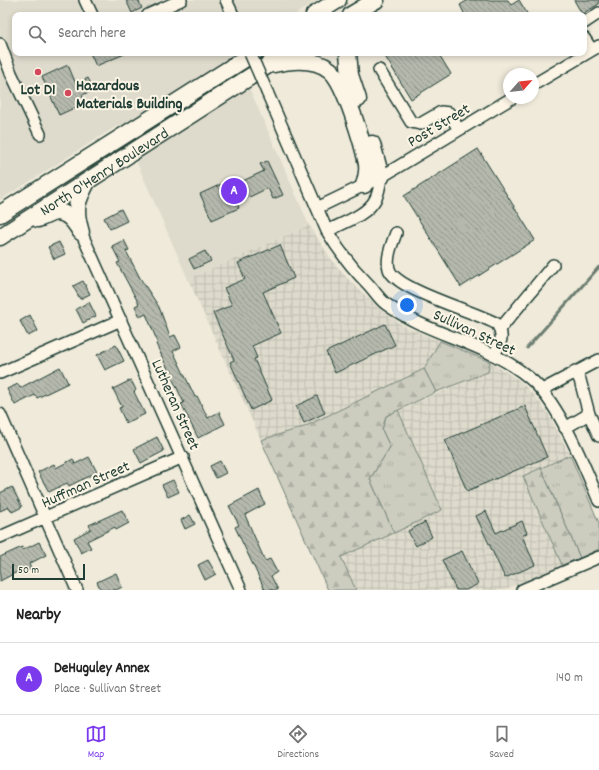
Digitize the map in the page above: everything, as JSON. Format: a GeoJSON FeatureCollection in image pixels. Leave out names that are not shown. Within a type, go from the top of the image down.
{"type":"FeatureCollection","features":[{"type":"Feature","properties":{"kind":"highway"},"geometry":{"type":"LineString","coordinates":[[319,12],[338,0]]}},
{"type":"Feature","properties":{"kind":"highway"},"geometry":{"type":"LineString","coordinates":[[356,12],[376,0]]}},
{"type":"Feature","properties":{"kind":"highway"},"geometry":{"type":"LineString","coordinates":[[368,12],[380,0]]}},
{"type":"Feature","properties":{"kind":"highway","name":"North O'Henry Boulevard"},"geometry":{"type":"LineString","coordinates":[[0,214],[249,56]]}},
{"type":"Feature","properties":{"kind":"highway","name":"North O'Henry Boulevard"},"geometry":{"type":"LineString","coordinates":[[0,237],[282,56]]}},
{"type":"Feature","properties":{"kind":"highway"},"geometry":{"type":"LineString","coordinates":[[348,56],[350,75],[381,177]]}},
{"type":"Feature","properties":{"kind":"highway"},"geometry":{"type":"LineString","coordinates":[[266,65],[288,60],[310,61],[330,70],[342,85],[352,112],[367,165],[364,185]]}},
{"type":"Feature","properties":{"kind":"highway"},"geometry":{"type":"LineString","coordinates":[[81,232],[76,213],[78,200],[87,182]]}},
{"type":"Feature","properties":{"kind":"highway"},"geometry":{"type":"LineString","coordinates":[[24,221],[41,218],[56,212],[71,218],[81,232]]}},
{"type":"Feature","properties":{"kind":"street"},"geometry":{"type":"LineString","coordinates":[[85,0],[91,12]]}},
{"type":"Feature","properties":{"kind":"street"},"geometry":{"type":"LineString","coordinates":[[154,12],[180,0]]}},
{"type":"Feature","properties":{"kind":"street"},"geometry":{"type":"LineString","coordinates":[[226,0],[232,12]]}},
{"type":"Feature","properties":{"kind":"street"},"geometry":{"type":"LineString","coordinates":[[587,20],[599,13]]}},
{"type":"Feature","properties":{"kind":"street"},"geometry":{"type":"LineString","coordinates":[[587,41],[595,48]]}},
{"type":"Feature","properties":{"kind":"street"},"geometry":{"type":"LineString","coordinates":[[0,44],[11,73],[40,134]]}},
{"type":"Feature","properties":{"kind":"street","name":"Sullivan Street"},"geometry":{"type":"LineString","coordinates":[[251,56],[327,231],[339,251],[356,274],[385,303],[407,316],[494,355],[524,374],[542,390],[565,428],[598,498]]}},
{"type":"Feature","properties":{"kind":"street"},"geometry":{"type":"LineString","coordinates":[[539,81],[582,56]]}},
{"type":"Feature","properties":{"kind":"street"},"geometry":{"type":"LineString","coordinates":[[379,70],[411,122],[420,124],[441,112],[449,113],[459,130]]}},
{"type":"Feature","properties":{"kind":"street","name":"Post Street"},"geometry":{"type":"LineString","coordinates":[[317,208],[381,177],[503,103]]}},
{"type":"Feature","properties":{"kind":"street"},"geometry":{"type":"LineString","coordinates":[[327,231],[357,216],[369,208],[376,198],[381,177]]}},
{"type":"Feature","properties":{"kind":"street","name":"Lutheran Street"},"geometry":{"type":"LineString","coordinates":[[81,232],[183,457],[241,590]]}},
{"type":"Feature","properties":{"kind":"street"},"geometry":{"type":"LineString","coordinates":[[396,233],[389,260],[389,267],[394,276],[414,290],[497,324],[500,329],[502,342],[494,355]]}},
{"type":"Feature","properties":{"kind":"street"},"geometry":{"type":"LineString","coordinates":[[500,329],[553,265]]}},
{"type":"Feature","properties":{"kind":"street"},"geometry":{"type":"LineString","coordinates":[[0,373],[121,320]]}},
{"type":"Feature","properties":{"kind":"street"},"geometry":{"type":"LineString","coordinates":[[542,390],[575,371],[599,360]]}},
{"type":"Feature","properties":{"kind":"street"},"geometry":{"type":"LineString","coordinates":[[575,371],[580,380],[589,414],[599,436]]}},
{"type":"Feature","properties":{"kind":"street"},"geometry":{"type":"LineString","coordinates":[[0,414],[77,590]]}},
{"type":"Feature","properties":{"kind":"street"},"geometry":{"type":"LineString","coordinates":[[565,428],[589,414]]}},
{"type":"Feature","properties":{"kind":"street","name":"Huffman Street"},"geometry":{"type":"LineString","coordinates":[[0,537],[183,457]]}},
{"type":"Feature","properties":{"kind":"street"},"geometry":{"type":"LineString","coordinates":[[522,590],[599,557]]}},
{"type":"Feature","properties":{"kind":"shaded area"},"geometry":{"type":"Polygon","coordinates":[[[0,0],[318,0],[299,12],[12,12],[12,56],[235,56],[309,225],[188,279],[120,124],[0,200],[0,0]]]}},
{"type":"Feature","properties":{"kind":"shaded area"},"geometry":{"type":"Polygon","coordinates":[[[309,225],[331,259],[348,279],[381,310],[404,326],[440,341],[424,369],[304,427],[261,440],[188,279],[309,225]]]}},
{"type":"Feature","properties":{"kind":"shaded area"},"geometry":{"type":"Polygon","coordinates":[[[490,362],[520,381],[534,395],[549,415],[570,455],[523,476],[562,565],[504,590],[356,590],[341,557],[442,510],[398,410],[487,372],[490,362]]]}},
{"type":"Feature","properties":{"kind":"green space"},"geometry":{"type":"Polygon","coordinates":[[[440,341],[490,362],[488,372],[436,392],[424,369],[440,341]]]}},
{"type":"Feature","properties":{"kind":"green space"},"geometry":{"type":"Polygon","coordinates":[[[424,369],[436,392],[386,416],[382,430],[390,447],[370,479],[394,533],[341,557],[356,590],[328,590],[261,440],[304,427],[424,369]]]}},
{"type":"Feature","properties":{"kind":"green space"},"geometry":{"type":"Polygon","coordinates":[[[398,410],[442,510],[394,533],[370,479],[390,447],[382,430],[386,416],[398,410]]]}},
{"type":"Feature","properties":{"kind":"green space"},"geometry":{"type":"Polygon","coordinates":[[[570,455],[599,523],[599,549],[580,558],[541,468],[570,455]]]}},
{"type":"Feature","properties":{"kind":"green space"},"geometry":{"type":"Polygon","coordinates":[[[541,468],[580,558],[562,565],[523,476],[541,468]]]}},
{"type":"Feature","properties":{"kind":"building"},"geometry":{"type":"Polygon","coordinates":[[[126,0],[138,0],[142,8],[132,12],[126,0]]]}},
{"type":"Feature","properties":{"kind":"building"},"geometry":{"type":"Polygon","coordinates":[[[468,0],[508,0],[511,5],[519,0],[526,12],[464,12],[460,5],[468,0]]]}},
{"type":"Feature","properties":{"kind":"building"},"geometry":{"type":"Polygon","coordinates":[[[574,0],[599,0],[599,4],[585,12],[581,12],[574,0]]]}},
{"type":"Feature","properties":{"kind":"building"},"geometry":{"type":"Polygon","coordinates":[[[91,56],[120,56],[96,66],[91,56]]]}},
{"type":"Feature","properties":{"kind":"building"},"geometry":{"type":"Polygon","coordinates":[[[385,56],[440,56],[451,74],[411,99],[385,56]]]}},
{"type":"Feature","properties":{"kind":"building","name":"Hazardous Materials Building"},"geometry":{"type":"Polygon","coordinates":[[[68,65],[76,84],[88,78],[94,90],[82,95],[85,103],[59,115],[42,77],[68,65]]]}},
{"type":"Feature","properties":{"kind":"building"},"geometry":{"type":"Polygon","coordinates":[[[478,149],[535,240],[461,287],[404,196],[478,149]]]}},
{"type":"Feature","properties":{"kind":"building"},"geometry":{"type":"Polygon","coordinates":[[[267,161],[283,195],[273,199],[268,188],[237,203],[239,208],[212,220],[200,194],[228,181],[230,187],[264,171],[260,164],[267,161]]]}},
{"type":"Feature","properties":{"kind":"building"},"geometry":{"type":"Polygon","coordinates":[[[121,209],[127,221],[110,229],[104,218],[121,209]]]}},
{"type":"Feature","properties":{"kind":"building"},"geometry":{"type":"Polygon","coordinates":[[[124,240],[129,250],[126,251],[140,278],[159,307],[170,337],[175,335],[181,347],[173,351],[195,397],[197,396],[208,418],[219,412],[225,424],[198,438],[181,404],[184,403],[156,344],[158,343],[146,314],[140,317],[135,306],[139,304],[117,263],[120,262],[112,246],[124,240]]]}},
{"type":"Feature","properties":{"kind":"building"},"geometry":{"type":"Polygon","coordinates":[[[59,242],[65,254],[54,259],[48,247],[59,242]]]}},
{"type":"Feature","properties":{"kind":"building"},"geometry":{"type":"Polygon","coordinates":[[[280,245],[294,278],[263,292],[281,333],[252,346],[257,358],[254,359],[272,400],[251,410],[230,362],[234,360],[213,313],[232,305],[224,288],[245,279],[238,263],[280,245]]]}},
{"type":"Feature","properties":{"kind":"building"},"geometry":{"type":"Polygon","coordinates":[[[205,251],[211,261],[194,269],[189,259],[205,251]]]}},
{"type":"Feature","properties":{"kind":"building"},"geometry":{"type":"Polygon","coordinates":[[[83,281],[90,294],[80,299],[73,286],[83,281]]]}},
{"type":"Feature","properties":{"kind":"building"},"geometry":{"type":"Polygon","coordinates":[[[89,302],[96,316],[83,323],[76,309],[89,302]]]}},
{"type":"Feature","properties":{"kind":"building"},"geometry":{"type":"Polygon","coordinates":[[[30,315],[38,331],[28,336],[20,321],[30,315]]]}},
{"type":"Feature","properties":{"kind":"building"},"geometry":{"type":"Polygon","coordinates":[[[385,324],[395,345],[335,373],[326,352],[385,324]]]}},
{"type":"Feature","properties":{"kind":"building"},"geometry":{"type":"Polygon","coordinates":[[[116,345],[124,361],[105,370],[97,355],[116,345]]]}},
{"type":"Feature","properties":{"kind":"building"},"geometry":{"type":"Polygon","coordinates":[[[60,367],[68,383],[37,398],[35,395],[15,405],[7,389],[18,384],[20,388],[60,367]]]}},
{"type":"Feature","properties":{"kind":"building"},"geometry":{"type":"Polygon","coordinates":[[[131,380],[136,390],[134,392],[145,414],[126,423],[119,408],[122,407],[113,389],[131,380]]]}},
{"type":"Feature","properties":{"kind":"building"},"geometry":{"type":"Polygon","coordinates":[[[317,396],[325,413],[304,423],[296,406],[317,396]]]}},
{"type":"Feature","properties":{"kind":"building"},"geometry":{"type":"Polygon","coordinates":[[[525,406],[547,457],[467,491],[445,440],[525,406]]]}},
{"type":"Feature","properties":{"kind":"building"},"geometry":{"type":"Polygon","coordinates":[[[157,437],[164,451],[141,463],[134,449],[157,437]]]}},
{"type":"Feature","properties":{"kind":"building"},"geometry":{"type":"Polygon","coordinates":[[[89,457],[97,472],[69,486],[67,483],[49,492],[38,472],[54,464],[56,468],[73,459],[75,464],[89,457]]]}},
{"type":"Feature","properties":{"kind":"building"},"geometry":{"type":"Polygon","coordinates":[[[220,461],[226,473],[216,478],[210,466],[220,461]]]}},
{"type":"Feature","properties":{"kind":"building"},"geometry":{"type":"Polygon","coordinates":[[[173,480],[179,492],[168,497],[162,485],[173,480]]]}},
{"type":"Feature","properties":{"kind":"building"},"geometry":{"type":"Polygon","coordinates":[[[12,487],[22,507],[12,512],[9,507],[0,511],[0,493],[12,487]]]}},
{"type":"Feature","properties":{"kind":"building"},"geometry":{"type":"Polygon","coordinates":[[[259,490],[265,504],[245,515],[265,561],[270,559],[277,572],[271,576],[278,590],[265,590],[235,527],[239,525],[229,506],[259,490]]]}},
{"type":"Feature","properties":{"kind":"building"},"geometry":{"type":"Polygon","coordinates":[[[122,510],[129,523],[116,530],[115,527],[87,541],[91,548],[81,553],[74,538],[91,529],[89,525],[122,510]]]}},
{"type":"Feature","properties":{"kind":"building"},"geometry":{"type":"Polygon","coordinates":[[[486,511],[496,533],[522,521],[527,533],[522,536],[535,565],[505,578],[476,516],[486,511]]]}},
{"type":"Feature","properties":{"kind":"building"},"geometry":{"type":"Polygon","coordinates":[[[190,515],[195,524],[185,529],[181,520],[190,515]]]}},
{"type":"Feature","properties":{"kind":"building"},"geometry":{"type":"Polygon","coordinates":[[[425,522],[432,537],[416,546],[408,531],[425,522]]]}},
{"type":"Feature","properties":{"kind":"building"},"geometry":{"type":"Polygon","coordinates":[[[39,542],[46,555],[29,564],[31,569],[20,574],[19,571],[0,581],[0,557],[22,547],[23,550],[39,542]]]}},
{"type":"Feature","properties":{"kind":"building"},"geometry":{"type":"Polygon","coordinates":[[[462,551],[478,584],[466,590],[456,590],[442,560],[462,551]]]}},
{"type":"Feature","properties":{"kind":"building"},"geometry":{"type":"Polygon","coordinates":[[[208,560],[216,574],[205,580],[198,565],[208,560]]]}},
{"type":"Feature","properties":{"kind":"building"},"geometry":{"type":"Polygon","coordinates":[[[116,573],[122,587],[116,590],[101,590],[97,582],[116,573]]]}},
{"type":"Feature","properties":{"kind":"waterway"},"geometry":{"type":"LineString","coordinates":[[527,348],[599,267]]}},
{"type":"Feature","properties":{"kind":"place","name":"Lot D1"},"geometry":{"type":"Point","coordinates":[38,72]}},
{"type":"Feature","properties":{"kind":"place","name":"Hazardous Materials Building"},"geometry":{"type":"Point","coordinates":[68,93]}},
{"type":"Feature","properties":{"kind":"place","name":"DeHuguley Annex"},"geometry":{"type":"Point","coordinates":[234,191]}}]}
